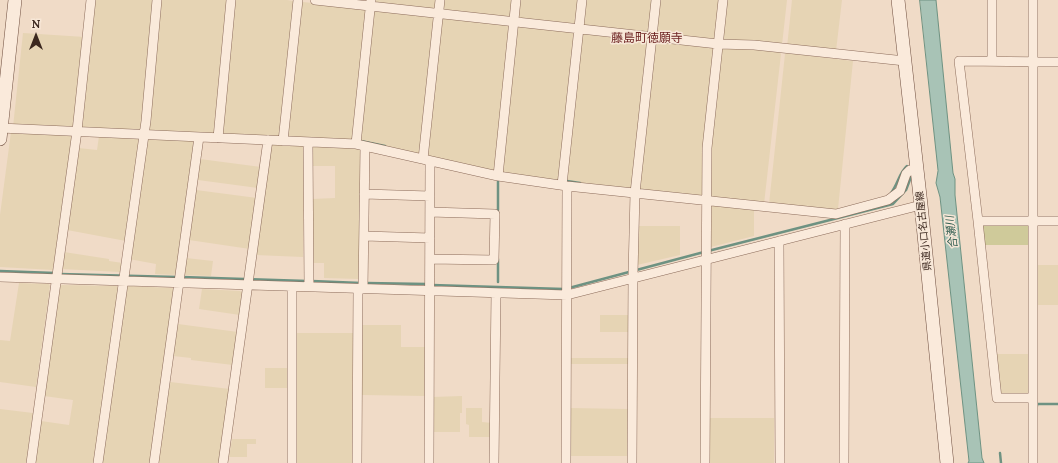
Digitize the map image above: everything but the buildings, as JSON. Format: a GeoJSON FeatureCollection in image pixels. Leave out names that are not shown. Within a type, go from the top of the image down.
{"type":"FeatureCollection","features":[{"type":"Feature","properties":{"kind":"main road"},"geometry":{"type":"LineString","coordinates":[[1,132],[15,0]]}},
{"type":"Feature","properties":{"kind":"main road","name":"県道小口名古屋線"},"geometry":{"type":"LineString","coordinates":[[898,0],[921,205],[947,463]]}},
{"type":"Feature","properties":{"kind":"street"},"geometry":{"type":"LineString","coordinates":[[31,463],[77,132],[91,0]]}},
{"type":"Feature","properties":{"kind":"street"},"geometry":{"type":"LineString","coordinates":[[98,463],[144,135],[158,0]]}},
{"type":"Feature","properties":{"kind":"street"},"geometry":{"type":"LineString","coordinates":[[218,138],[231,0]]}},
{"type":"Feature","properties":{"kind":"street"},"geometry":{"type":"LineString","coordinates":[[283,141],[298,0]]}},
{"type":"Feature","properties":{"kind":"street"},"geometry":{"type":"LineString","coordinates":[[315,0],[371,4],[439,14],[718,44],[754,45],[905,61]]}},
{"type":"Feature","properties":{"kind":"street"},"geometry":{"type":"LineString","coordinates":[[429,463],[430,196],[426,160],[440,0]]}},
{"type":"Feature","properties":{"kind":"street"},"geometry":{"type":"LineString","coordinates":[[498,176],[516,0]]}},
{"type":"Feature","properties":{"kind":"street"},"geometry":{"type":"LineString","coordinates":[[566,463],[567,290],[565,186],[582,0]]}},
{"type":"Feature","properties":{"kind":"street"},"geometry":{"type":"LineString","coordinates":[[632,463],[635,192],[656,0]]}},
{"type":"Feature","properties":{"kind":"street"},"geometry":{"type":"LineString","coordinates":[[705,463],[707,148],[723,0]]}},
{"type":"Feature","properties":{"kind":"street"},"geometry":{"type":"LineString","coordinates":[[992,0],[992,61]]}},
{"type":"Feature","properties":{"kind":"street"},"geometry":{"type":"LineString","coordinates":[[1033,0],[1033,463]]}},
{"type":"Feature","properties":{"kind":"street"},"geometry":{"type":"LineString","coordinates":[[357,463],[364,236],[364,194],[360,145],[371,4]]}},
{"type":"Feature","properties":{"kind":"street"},"geometry":{"type":"LineString","coordinates":[[1033,398],[997,398],[959,61],[1058,62]]}},
{"type":"Feature","properties":{"kind":"street"},"geometry":{"type":"LineString","coordinates":[[1,132],[77,132],[360,145],[498,176],[565,186],[635,192],[836,214],[888,200],[900,191],[906,174],[910,170],[917,168]]}},
{"type":"Feature","properties":{"kind":"street"},"geometry":{"type":"LineString","coordinates":[[154,463],[199,137]]}},
{"type":"Feature","properties":{"kind":"street"},"geometry":{"type":"LineString","coordinates":[[222,463],[268,140]]}},
{"type":"Feature","properties":{"kind":"street"},"geometry":{"type":"LineString","coordinates":[[308,142],[308,284]]}},
{"type":"Feature","properties":{"kind":"street"},"geometry":{"type":"LineString","coordinates":[[364,194],[430,196]]}},
{"type":"Feature","properties":{"kind":"street"},"geometry":{"type":"LineString","coordinates":[[0,277],[123,277],[248,282],[292,287],[308,284],[430,287],[496,293],[567,290],[707,254],[779,241],[921,205]]}},
{"type":"Feature","properties":{"kind":"street"},"geometry":{"type":"LineString","coordinates":[[430,212],[495,214],[494,260],[430,259]]}},
{"type":"Feature","properties":{"kind":"street"},"geometry":{"type":"LineString","coordinates":[[978,221],[1058,221]]}},
{"type":"Feature","properties":{"kind":"street"},"geometry":{"type":"LineString","coordinates":[[844,463],[845,224]]}},
{"type":"Feature","properties":{"kind":"street"},"geometry":{"type":"LineString","coordinates":[[364,236],[430,238]]}},
{"type":"Feature","properties":{"kind":"street"},"geometry":{"type":"LineString","coordinates":[[779,241],[780,463]]}},
{"type":"Feature","properties":{"kind":"street"},"geometry":{"type":"LineString","coordinates":[[292,287],[292,463]]}},
{"type":"Feature","properties":{"kind":"street"},"geometry":{"type":"LineString","coordinates":[[494,463],[496,293]]}},
{"type":"Feature","properties":{"kind":"shaded area"},"geometry":{"type":"Polygon","coordinates":[[[93,0],[155,0],[142,130],[140,132],[81,127],[93,0]]]}},
{"type":"Feature","properties":{"kind":"shaded area"},"geometry":{"type":"Polygon","coordinates":[[[160,0],[229,0],[215,135],[148,132],[160,0]]]}},
{"type":"Feature","properties":{"kind":"shaded area"},"geometry":{"type":"Polygon","coordinates":[[[234,0],[287,0],[293,1],[295,4],[280,138],[221,135],[234,0]]]}},
{"type":"Feature","properties":{"kind":"shaded area"},"geometry":{"type":"Polygon","coordinates":[[[374,0],[436,0],[435,7],[432,10],[376,4],[374,0]]]}},
{"type":"Feature","properties":{"kind":"shaded area"},"geometry":{"type":"Polygon","coordinates":[[[443,0],[513,0],[510,18],[445,12],[442,8],[443,0]]]}},
{"type":"Feature","properties":{"kind":"shaded area"},"geometry":{"type":"Polygon","coordinates":[[[518,0],[579,0],[577,22],[575,24],[518,19],[518,0]]]}},
{"type":"Feature","properties":{"kind":"shaded area"},"geometry":{"type":"Polygon","coordinates":[[[586,0],[654,0],[649,33],[584,26],[586,0]]]}},
{"type":"Feature","properties":{"kind":"shaded area"},"geometry":{"type":"Polygon","coordinates":[[[658,0],[720,0],[716,38],[714,40],[656,33],[658,0]]]}},
{"type":"Feature","properties":{"kind":"shaded area"},"geometry":{"type":"Polygon","coordinates":[[[726,0],[787,0],[782,45],[723,41],[722,38],[726,0]]]}},
{"type":"Feature","properties":{"kind":"shaded area"},"geometry":{"type":"Polygon","coordinates":[[[792,0],[842,0],[836,51],[787,47],[792,0]]]}},
{"type":"Feature","properties":{"kind":"shaded area"},"geometry":{"type":"Polygon","coordinates":[[[301,3],[366,9],[353,139],[351,139],[351,141],[287,138],[301,3]]]}},
{"type":"Feature","properties":{"kind":"shaded area"},"geometry":{"type":"Polygon","coordinates":[[[376,10],[432,15],[434,18],[419,155],[361,142],[372,13],[376,10]]]}},
{"type":"Feature","properties":{"kind":"shaded area"},"geometry":{"type":"Polygon","coordinates":[[[441,18],[509,23],[495,173],[429,157],[427,153],[441,18]]]}},
{"type":"Feature","properties":{"kind":"shaded area"},"geometry":{"type":"Polygon","coordinates":[[[516,25],[575,32],[558,182],[501,174],[516,25]]]}},
{"type":"Feature","properties":{"kind":"shaded area"},"geometry":{"type":"Polygon","coordinates":[[[584,31],[648,38],[632,190],[567,183],[581,34],[584,31]]]}},
{"type":"Feature","properties":{"kind":"shaded area"},"geometry":{"type":"Polygon","coordinates":[[[23,33],[85,37],[76,130],[13,127],[23,33]]]}},
{"type":"Feature","properties":{"kind":"shaded area"},"geometry":{"type":"Polygon","coordinates":[[[654,41],[714,46],[703,197],[639,191],[654,41]]]}},
{"type":"Feature","properties":{"kind":"shaded area"},"geometry":{"type":"Polygon","coordinates":[[[724,46],[779,52],[781,54],[764,204],[710,198],[710,148],[720,50],[724,46]]]}},
{"type":"Feature","properties":{"kind":"shaded area"},"geometry":{"type":"Polygon","coordinates":[[[785,54],[853,61],[838,209],[835,211],[769,204],[785,54]]]}},
{"type":"Feature","properties":{"kind":"shaded area"},"geometry":{"type":"Polygon","coordinates":[[[11,132],[70,135],[72,137],[53,270],[0,267],[0,215],[11,132]]]}},
{"type":"Feature","properties":{"kind":"shaded area"},"geometry":{"type":"Polygon","coordinates":[[[99,136],[137,138],[140,141],[126,241],[67,230],[78,148],[97,150],[99,136]]]}},
{"type":"Feature","properties":{"kind":"shaded area"},"geometry":{"type":"Polygon","coordinates":[[[148,138],[194,141],[176,275],[155,274],[156,264],[129,259],[144,141],[148,138]]]}},
{"type":"Feature","properties":{"kind":"shaded area"},"geometry":{"type":"Polygon","coordinates":[[[273,143],[302,144],[304,147],[303,257],[255,255],[269,147],[273,143]]]}},
{"type":"Feature","properties":{"kind":"shaded area"},"geometry":{"type":"Polygon","coordinates":[[[314,145],[359,147],[359,279],[324,278],[324,263],[312,263],[312,199],[335,198],[335,166],[312,166],[312,147],[314,145]]]}},
{"type":"Feature","properties":{"kind":"shaded area"},"geometry":{"type":"Polygon","coordinates":[[[200,159],[261,167],[258,188],[198,180],[200,159]]]}},
{"type":"Feature","properties":{"kind":"shaded area"},"geometry":{"type":"Polygon","coordinates":[[[196,190],[257,198],[250,249],[189,240],[196,190]]]}},
{"type":"Feature","properties":{"kind":"shaded area"},"geometry":{"type":"Polygon","coordinates":[[[712,205],[754,209],[754,236],[711,247],[712,205]]]}},
{"type":"Feature","properties":{"kind":"shaded area"},"geometry":{"type":"Polygon","coordinates":[[[984,224],[1029,224],[1030,245],[984,245],[982,227],[984,224]]]}},
{"type":"Feature","properties":{"kind":"shaded area"},"geometry":{"type":"Polygon","coordinates":[[[637,226],[680,226],[680,255],[637,265],[637,226]]]}},
{"type":"Feature","properties":{"kind":"shaded area"},"geometry":{"type":"Polygon","coordinates":[[[64,252],[109,259],[109,261],[123,263],[122,269],[120,272],[61,269],[64,252]]]}},
{"type":"Feature","properties":{"kind":"shaded area"},"geometry":{"type":"Polygon","coordinates":[[[186,258],[213,261],[211,276],[184,275],[186,258]]]}},
{"type":"Feature","properties":{"kind":"shaded area"},"geometry":{"type":"Polygon","coordinates":[[[1036,265],[1058,265],[1058,305],[1036,305],[1036,265]]]}},
{"type":"Feature","properties":{"kind":"shaded area"},"geometry":{"type":"Polygon","coordinates":[[[19,283],[49,284],[50,286],[36,387],[0,382],[0,340],[10,341],[19,283]]]}},
{"type":"Feature","properties":{"kind":"shaded area"},"geometry":{"type":"Polygon","coordinates":[[[62,285],[117,286],[119,292],[95,463],[35,463],[41,421],[69,425],[73,400],[44,396],[59,287],[62,285]]]}},
{"type":"Feature","properties":{"kind":"shaded area"},"geometry":{"type":"Polygon","coordinates":[[[127,286],[174,288],[151,463],[100,463],[125,288],[127,286]]]}},
{"type":"Feature","properties":{"kind":"shaded area"},"geometry":{"type":"Polygon","coordinates":[[[202,289],[242,292],[240,315],[199,309],[202,289]]]}},
{"type":"Feature","properties":{"kind":"shaded area"},"geometry":{"type":"Polygon","coordinates":[[[600,315],[629,315],[629,332],[600,332],[600,315]]]}},
{"type":"Feature","properties":{"kind":"shaded area"},"geometry":{"type":"Polygon","coordinates":[[[178,324],[238,332],[233,365],[191,360],[191,358],[173,356],[178,324]]]}},
{"type":"Feature","properties":{"kind":"shaded area"},"geometry":{"type":"Polygon","coordinates":[[[362,325],[401,325],[401,347],[426,347],[426,396],[362,395],[362,325]]]}},
{"type":"Feature","properties":{"kind":"shaded area"},"geometry":{"type":"Polygon","coordinates":[[[295,333],[353,333],[352,463],[295,463],[295,333]]]}},
{"type":"Feature","properties":{"kind":"shaded area"},"geometry":{"type":"Polygon","coordinates":[[[996,354],[1030,354],[1030,393],[1027,396],[1001,394],[996,354]]]}},
{"type":"Feature","properties":{"kind":"shaded area"},"geometry":{"type":"Polygon","coordinates":[[[571,358],[628,358],[628,364],[571,364],[571,358]]]}},
{"type":"Feature","properties":{"kind":"shaded area"},"geometry":{"type":"Polygon","coordinates":[[[265,368],[288,368],[288,388],[265,388],[265,368]]]}},
{"type":"Feature","properties":{"kind":"shaded area"},"geometry":{"type":"Polygon","coordinates":[[[170,382],[230,389],[220,463],[158,463],[170,382]]]}},
{"type":"Feature","properties":{"kind":"shaded area"},"geometry":{"type":"Polygon","coordinates":[[[462,396],[460,432],[433,432],[432,397],[462,396]]]}},
{"type":"Feature","properties":{"kind":"shaded area"},"geometry":{"type":"Polygon","coordinates":[[[466,408],[482,408],[482,422],[492,423],[492,437],[469,437],[469,425],[466,424],[466,408]]]}},
{"type":"Feature","properties":{"kind":"shaded area"},"geometry":{"type":"Polygon","coordinates":[[[570,408],[628,409],[627,456],[570,456],[570,408]]]}},
{"type":"Feature","properties":{"kind":"shaded area"},"geometry":{"type":"Polygon","coordinates":[[[0,409],[33,413],[26,463],[0,463],[0,409]]]}},
{"type":"Feature","properties":{"kind":"shaded area"},"geometry":{"type":"Polygon","coordinates":[[[709,418],[774,418],[774,463],[709,463],[709,418]]]}},
{"type":"Feature","properties":{"kind":"shaded area"},"geometry":{"type":"Polygon","coordinates":[[[232,439],[256,439],[256,444],[247,444],[247,457],[229,457],[232,439]]]}},
{"type":"Feature","properties":{"kind":"water","name":"合瀬川"},"geometry":{"type":"Polygon","coordinates":[[[920,0],[936,0],[982,458],[984,463],[968,463],[969,461],[940,197],[936,183],[938,171],[920,0]]]}},
{"type":"Feature","properties":{"kind":"waterway"},"geometry":{"type":"LineString","coordinates":[[361,141],[385,146]]}},
{"type":"Feature","properties":{"kind":"waterway"},"geometry":{"type":"LineString","coordinates":[[891,193],[902,172],[907,166]]}},
{"type":"Feature","properties":{"kind":"waterway"},"geometry":{"type":"LineString","coordinates":[[708,251],[893,204],[906,190],[911,177],[913,177]]}},
{"type":"Feature","properties":{"kind":"waterway"},"geometry":{"type":"LineString","coordinates":[[498,180],[498,210]]}},
{"type":"Feature","properties":{"kind":"waterway"},"geometry":{"type":"LineString","coordinates":[[567,181],[580,183]]}},
{"type":"Feature","properties":{"kind":"waterway"},"geometry":{"type":"LineString","coordinates":[[569,288],[704,252]]}},
{"type":"Feature","properties":{"kind":"waterway"},"geometry":{"type":"LineString","coordinates":[[498,259],[498,282]]}},
{"type":"Feature","properties":{"kind":"waterway"},"geometry":{"type":"LineString","coordinates":[[0,271],[55,273]]}},
{"type":"Feature","properties":{"kind":"waterway"},"geometry":{"type":"LineString","coordinates":[[60,274],[177,277]]}},
{"type":"Feature","properties":{"kind":"waterway"},"geometry":{"type":"LineString","coordinates":[[182,277],[307,281]]}},
{"type":"Feature","properties":{"kind":"waterway"},"geometry":{"type":"LineString","coordinates":[[312,281],[361,283]]}},
{"type":"Feature","properties":{"kind":"waterway"},"geometry":{"type":"LineString","coordinates":[[366,283],[427,284]]}},
{"type":"Feature","properties":{"kind":"waterway"},"geometry":{"type":"LineString","coordinates":[[432,285],[564,289]]}},
{"type":"Feature","properties":{"kind":"waterway"},"geometry":{"type":"LineString","coordinates":[[1037,406],[1037,404],[1058,404]]}},
{"type":"Feature","properties":{"kind":"waterway"},"geometry":{"type":"LineString","coordinates":[[1000,453],[1001,463]]}},
{"type":"Feature","properties":{"kind":"district","name":"藤島町徳願寺"},"geometry":{"type":"Point","coordinates":[647,39]}}]}
